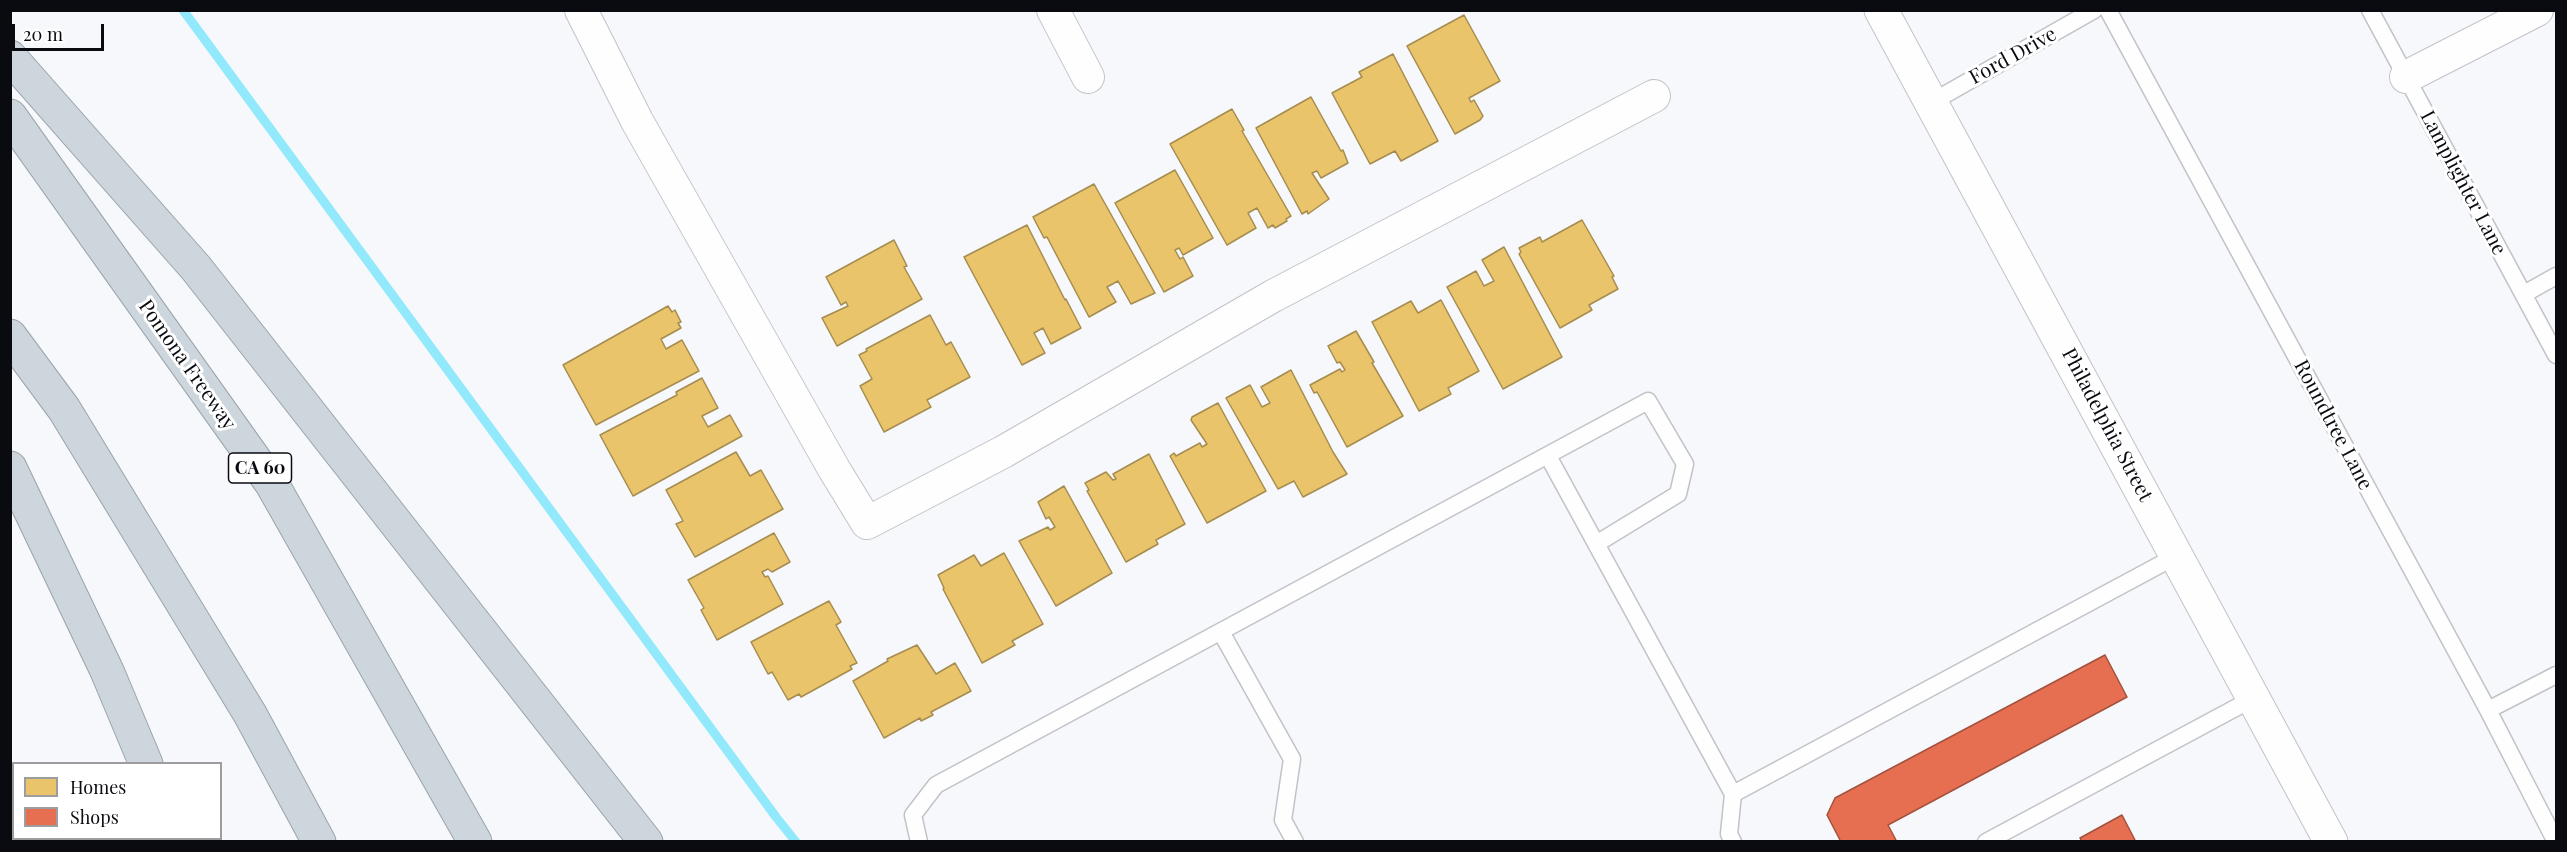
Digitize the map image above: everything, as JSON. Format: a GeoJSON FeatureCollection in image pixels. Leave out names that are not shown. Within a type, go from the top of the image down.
{"type":"FeatureCollection","features":[{"type":"Feature","properties":{"kind":"highway"},"geometry":{"type":"LineString","coordinates":[[10,57],[196,268],[646,842]]}},
{"type":"Feature","properties":{"kind":"highway","name":"Pomona Freeway"},"geometry":{"type":"LineString","coordinates":[[10,116],[272,484],[475,842]]}},
{"type":"Feature","properties":{"kind":"highway"},"geometry":{"type":"LineString","coordinates":[[10,336],[70,419],[250,714],[319,842]]}},
{"type":"Feature","properties":{"kind":"highway"},"geometry":{"type":"LineString","coordinates":[[10,468],[107,671],[145,762]]}},
{"type":"Feature","properties":{"kind":"street"},"geometry":{"type":"LineString","coordinates":[[581,10],[638,121],[834,469],[867,523],[1013,446],[1274,296],[1654,96]]}},
{"type":"Feature","properties":{"kind":"street"},"geometry":{"type":"LineString","coordinates":[[1053,10],[1088,76]]}},
{"type":"Feature","properties":{"kind":"street","name":"Philadelphia Street"},"geometry":{"type":"LineString","coordinates":[[1881,10],[2178,555],[2331,842]]}},
{"type":"Feature","properties":{"kind":"street"},"geometry":{"type":"LineString","coordinates":[[2406,77],[2537,10]]}},
{"type":"Feature","properties":{"kind":"lane","name":"Ford Drive"},"geometry":{"type":"LineString","coordinates":[[1932,102],[2094,10]]}},
{"type":"Feature","properties":{"kind":"lane","name":"Roundtree Lane"},"geometry":{"type":"LineString","coordinates":[[2108,10],[2488,710],[2556,842]]}},
{"type":"Feature","properties":{"kind":"lane","name":"Lamplighter Lane"},"geometry":{"type":"LineString","coordinates":[[2370,10],[2556,356]]}},
{"type":"Feature","properties":{"kind":"lane"},"geometry":{"type":"LineString","coordinates":[[2524,294],[2556,276]]}},
{"type":"Feature","properties":{"kind":"lane"},"geometry":{"type":"LineString","coordinates":[[919,842],[913,815],[936,785],[1648,401],[1685,464],[1678,494],[1596,544]]}},
{"type":"Feature","properties":{"kind":"lane"},"geometry":{"type":"LineString","coordinates":[[1548,456],[1733,794],[1728,834],[1733,842]]}},
{"type":"Feature","properties":{"kind":"lane"},"geometry":{"type":"LineString","coordinates":[[1733,794],[2178,555]]}},
{"type":"Feature","properties":{"kind":"lane"},"geometry":{"type":"LineString","coordinates":[[1221,632],[1292,759],[1283,820],[1295,842]]}},
{"type":"Feature","properties":{"kind":"lane"},"geometry":{"type":"LineString","coordinates":[[2488,710],[2556,675]]}},
{"type":"Feature","properties":{"kind":"lane"},"geometry":{"type":"LineString","coordinates":[[1986,842],[2254,698]]}},
{"type":"Feature","properties":{"kind":"building: Homes"},"geometry":{"type":"Polygon","coordinates":[[[1464,15],[1500,81],[1469,98],[1471,102],[1474,100],[1483,116],[1455,134],[1407,46],[1464,15]]]}},
{"type":"Feature","properties":{"kind":"building: Homes"},"geometry":{"type":"Polygon","coordinates":[[[1393,54],[1438,141],[1401,161],[1395,151],[1370,164],[1332,93],[1362,77],[1359,72],[1393,54]]]}},
{"type":"Feature","properties":{"kind":"building: Homes"},"geometry":{"type":"Polygon","coordinates":[[[1311,97],[1341,151],[1343,150],[1348,163],[1321,178],[1317,171],[1312,173],[1329,199],[1308,214],[1307,211],[1302,214],[1256,128],[1311,97]]]}},
{"type":"Feature","properties":{"kind":"building: Homes"},"geometry":{"type":"Polygon","coordinates":[[[1232,109],[1244,130],[1242,131],[1291,216],[1275,228],[1273,225],[1268,228],[1257,208],[1248,213],[1256,228],[1227,245],[1170,144],[1232,109]]]}},
{"type":"Feature","properties":{"kind":"building: Homes"},"geometry":{"type":"Polygon","coordinates":[[[1175,170],[1213,238],[1183,255],[1179,248],[1175,250],[1180,259],[1183,257],[1193,276],[1164,292],[1115,203],[1175,170]]]}},
{"type":"Feature","properties":{"kind":"building: Homes"},"geometry":{"type":"Polygon","coordinates":[[[1094,184],[1155,293],[1131,304],[1118,281],[1107,287],[1116,302],[1089,317],[1047,237],[1044,238],[1033,217],[1094,184]]]}},
{"type":"Feature","properties":{"kind":"building: Homes"},"geometry":{"type":"Polygon","coordinates":[[[1582,220],[1614,276],[1612,277],[1618,289],[1589,305],[1592,310],[1560,328],[1519,254],[1521,252],[1519,248],[1540,237],[1542,242],[1582,220]]]}},
{"type":"Feature","properties":{"kind":"building: Homes"},"geometry":{"type":"Polygon","coordinates":[[[1027,225],[1081,328],[1051,344],[1043,328],[1034,333],[1045,353],[1022,365],[964,257],[1027,225]]]}},
{"type":"Feature","properties":{"kind":"building: Homes"},"geometry":{"type":"Polygon","coordinates":[[[894,240],[907,266],[904,267],[922,299],[837,346],[822,318],[848,306],[846,302],[841,305],[826,277],[894,240]]]}},
{"type":"Feature","properties":{"kind":"building: Homes"},"geometry":{"type":"Polygon","coordinates":[[[1504,247],[1562,357],[1503,389],[1447,287],[1476,271],[1484,286],[1494,281],[1482,260],[1504,247]]]}},
{"type":"Feature","properties":{"kind":"building: Homes"},"geometry":{"type":"Polygon","coordinates":[[[1441,300],[1479,371],[1448,388],[1451,394],[1419,411],[1372,322],[1411,301],[1418,313],[1441,300]]]}},
{"type":"Feature","properties":{"kind":"building: Homes"},"geometry":{"type":"Polygon","coordinates":[[[668,306],[672,312],[675,310],[681,322],[678,323],[681,328],[661,339],[666,349],[682,340],[699,371],[596,425],[563,365],[668,306]]]}},
{"type":"Feature","properties":{"kind":"building: Homes"},"geometry":{"type":"Polygon","coordinates":[[[930,315],[946,345],[951,342],[970,377],[927,400],[931,407],[884,432],[860,386],[872,379],[859,355],[930,315]]]}},
{"type":"Feature","properties":{"kind":"building: Homes"},"geometry":{"type":"Polygon","coordinates":[[[1356,331],[1403,416],[1347,447],[1317,392],[1314,393],[1310,385],[1340,369],[1342,372],[1345,370],[1340,362],[1337,363],[1328,346],[1356,331]]]}},
{"type":"Feature","properties":{"kind":"building: Homes"},"geometry":{"type":"Polygon","coordinates":[[[1291,370],[1333,452],[1347,474],[1303,497],[1294,481],[1278,489],[1226,398],[1250,385],[1262,407],[1270,403],[1261,387],[1291,370]]]}},
{"type":"Feature","properties":{"kind":"building: Homes"},"geometry":{"type":"Polygon","coordinates":[[[702,378],[718,408],[702,416],[708,427],[730,415],[742,436],[633,496],[600,435],[677,395],[676,392],[702,378]]]}},
{"type":"Feature","properties":{"kind":"building: Homes"},"geometry":{"type":"Polygon","coordinates":[[[1218,403],[1266,491],[1207,523],[1170,456],[1174,453],[1176,456],[1200,443],[1202,447],[1207,444],[1191,420],[1192,417],[1218,403]]]}},
{"type":"Feature","properties":{"kind":"building: Homes"},"geometry":{"type":"Polygon","coordinates":[[[736,452],[750,476],[761,470],[783,509],[695,557],[676,524],[683,521],[666,490],[736,452]]]}},
{"type":"Feature","properties":{"kind":"building: Homes"},"geometry":{"type":"Polygon","coordinates":[[[1149,454],[1185,524],[1156,540],[1158,544],[1126,562],[1087,491],[1089,490],[1085,483],[1106,472],[1113,480],[1116,479],[1113,474],[1149,454]]]}},
{"type":"Feature","properties":{"kind":"building: Homes"},"geometry":{"type":"Polygon","coordinates":[[[1064,486],[1112,573],[1056,606],[1019,541],[1048,527],[1050,530],[1055,527],[1049,517],[1046,519],[1038,502],[1064,486]]]}},
{"type":"Feature","properties":{"kind":"building: Homes"},"geometry":{"type":"Polygon","coordinates":[[[774,533],[790,562],[772,572],[768,569],[762,572],[765,577],[768,576],[783,604],[717,640],[701,610],[704,608],[688,580],[774,533]]]}},
{"type":"Feature","properties":{"kind":"building: Homes"},"geometry":{"type":"Polygon","coordinates":[[[1004,553],[1043,624],[1012,641],[1015,645],[982,663],[938,575],[974,555],[981,566],[1004,553]]]}},
{"type":"Feature","properties":{"kind":"building: Homes"},"geometry":{"type":"Polygon","coordinates":[[[829,601],[841,622],[836,625],[857,663],[850,666],[852,669],[801,697],[799,694],[788,700],[772,672],[768,674],[751,642],[829,601]]]}},
{"type":"Feature","properties":{"kind":"building: Homes"},"geometry":{"type":"Polygon","coordinates":[[[917,645],[936,674],[955,663],[971,691],[931,712],[933,715],[921,721],[920,718],[884,738],[853,681],[888,661],[887,659],[917,645]]]}},
{"type":"Feature","properties":{"kind":"building: Shops"},"geometry":{"type":"Polygon","coordinates":[[[2105,655],[2127,697],[1888,825],[1897,842],[1841,842],[1827,815],[1835,798],[2105,655]]]}},
{"type":"Feature","properties":{"kind":"building: Shops"},"geometry":{"type":"Polygon","coordinates":[[[2122,815],[2136,842],[2082,842],[2080,838],[2122,815]]]}},
{"type":"Feature","properties":{"kind":"waterway"},"geometry":{"type":"LineString","coordinates":[[183,10],[796,842]]}}]}
